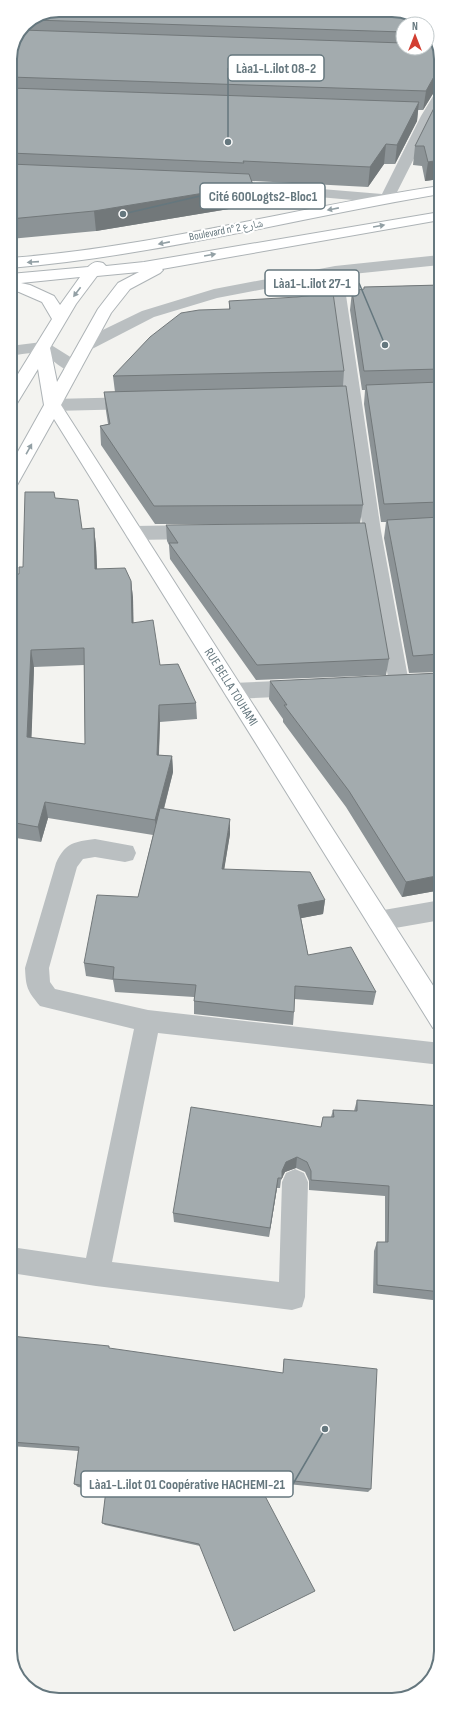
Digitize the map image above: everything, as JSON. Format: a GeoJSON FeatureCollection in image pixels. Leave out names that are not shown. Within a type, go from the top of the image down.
{"type":"FeatureCollection","features":[{"type":"Feature","properties":{"kind":"main road","name":"Boulevard n° شارع 2"},"geometry":{"type":"LineString","coordinates":[[17,262],[52,260],[127,250],[434,191]]}},
{"type":"Feature","properties":{"kind":"main road","name":"Boulevard n° شارع 2"},"geometry":{"type":"LineString","coordinates":[[17,279],[171,262],[434,217]]}},
{"type":"Feature","properties":{"kind":"main road"},"geometry":{"type":"LineString","coordinates":[[17,389],[59,318],[92,272],[106,260],[127,250]]}},
{"type":"Feature","properties":{"kind":"main road"},"geometry":{"type":"LineString","coordinates":[[52,260],[100,274],[109,280],[114,299]]}},
{"type":"Feature","properties":{"kind":"main road"},"geometry":{"type":"LineString","coordinates":[[17,470],[104,312],[124,286],[171,262]]}},
{"type":"Feature","properties":{"kind":"main road"},"geometry":{"type":"LineString","coordinates":[[17,286],[24,288],[48,299],[59,318]]}},
{"type":"Feature","properties":{"kind":"main road","name":"RUE BELLA TOUHAMI"},"geometry":{"type":"LineString","coordinates":[[42,347],[53,405],[434,1009]]}},
{"type":"Feature","properties":{"kind":"street"},"geometry":{"type":"LineString","coordinates":[[209,186],[272,189],[387,199],[434,106]]}},
{"type":"Feature","properties":{"kind":"street"},"geometry":{"type":"LineString","coordinates":[[412,115],[428,116]]}},
{"type":"Feature","properties":{"kind":"street"},"geometry":{"type":"LineString","coordinates":[[86,346],[148,314],[214,294],[335,271],[434,261]]}},
{"type":"Feature","properties":{"kind":"street"},"geometry":{"type":"LineString","coordinates":[[335,271],[354,397],[391,684],[420,682]]}},
{"type":"Feature","properties":{"kind":"street"},"geometry":{"type":"LineString","coordinates":[[17,350],[42,347],[74,367]]}},
{"type":"Feature","properties":{"kind":"street"},"geometry":{"type":"LineString","coordinates":[[53,405],[148,402]]}},
{"type":"Feature","properties":{"kind":"street"},"geometry":{"type":"LineString","coordinates":[[134,533],[213,532]]}},
{"type":"Feature","properties":{"kind":"street"},"geometry":{"type":"LineString","coordinates":[[233,691],[320,687]]}},
{"type":"Feature","properties":{"kind":"street"},"geometry":{"type":"LineString","coordinates":[[125,853],[95,848],[77,851],[66,863],[37,968],[38,986],[48,998],[148,1020],[434,1053]]}},
{"type":"Feature","properties":{"kind":"street"},"geometry":{"type":"LineString","coordinates":[[378,921],[434,911]]}},
{"type":"Feature","properties":{"kind":"street"},"geometry":{"type":"LineString","coordinates":[[96,1273],[148,1020]]}},
{"type":"Feature","properties":{"kind":"street"},"geometry":{"type":"LineString","coordinates":[[17,1261],[96,1273],[292,1297],[295,1182]]}},
{"type":"Feature","properties":{"kind":"building"},"geometry":{"type":"Polygon","coordinates":[[[59,17],[395,17],[395,32],[43,20],[59,17]]]}},
{"type":"Feature","properties":{"kind":"building"},"geometry":{"type":"Polygon","coordinates":[[[28,30],[395,43],[395,56],[434,56],[434,77],[426,91],[17,77],[17,59],[20,43],[28,30]]]}},
{"type":"Feature","properties":{"kind":"building"},"geometry":{"type":"Polygon","coordinates":[[[17,88],[419,102],[397,145],[386,144],[370,167],[243,161],[244,163],[17,153],[17,88]]]}},
{"type":"Feature","properties":{"kind":"building"},"geometry":{"type":"Polygon","coordinates":[[[434,108],[434,161],[428,162],[424,146],[415,146],[434,108]]]}},
{"type":"Feature","properties":{"kind":"building"},"geometry":{"type":"Polygon","coordinates":[[[17,164],[249,174],[253,185],[94,211],[17,218],[17,164]]]}},
{"type":"Feature","properties":{"kind":"building"},"geometry":{"type":"Polygon","coordinates":[[[434,285],[434,369],[364,371],[352,291],[364,289],[364,287],[434,285]]]}},
{"type":"Feature","properties":{"kind":"building"},"geometry":{"type":"Polygon","coordinates":[[[333,293],[344,371],[113,376],[150,337],[181,313],[199,310],[230,309],[229,301],[297,297],[333,293]]]}},
{"type":"Feature","properties":{"kind":"building"},"geometry":{"type":"Polygon","coordinates":[[[434,382],[434,502],[384,504],[366,385],[434,382]]]}},
{"type":"Feature","properties":{"kind":"building"},"geometry":{"type":"Polygon","coordinates":[[[346,386],[363,505],[154,506],[100,426],[110,424],[104,392],[346,386]]]}},
{"type":"Feature","properties":{"kind":"building"},"geometry":{"type":"Polygon","coordinates":[[[25,492],[54,492],[55,498],[78,500],[82,529],[94,528],[95,569],[125,568],[131,581],[132,623],[153,620],[160,665],[178,664],[196,703],[159,705],[157,755],[172,756],[155,820],[45,802],[38,827],[17,823],[17,574],[19,574],[19,567],[23,567],[25,492]],[[84,648],[31,650],[27,737],[85,744],[84,648]]]}},
{"type":"Feature","properties":{"kind":"building"},"geometry":{"type":"Polygon","coordinates":[[[434,517],[434,654],[413,656],[387,520],[434,517]]]}},
{"type":"Feature","properties":{"kind":"building"},"geometry":{"type":"Polygon","coordinates":[[[365,523],[389,659],[257,665],[169,543],[178,543],[166,525],[365,523]]]}},
{"type":"Feature","properties":{"kind":"building"},"geometry":{"type":"Polygon","coordinates":[[[434,673],[434,876],[406,882],[349,791],[284,705],[287,705],[270,681],[434,673]]]}},
{"type":"Feature","properties":{"kind":"building"},"geometry":{"type":"Polygon","coordinates":[[[160,808],[230,819],[222,869],[310,872],[325,900],[298,905],[308,955],[351,947],[376,992],[295,986],[294,1012],[194,1001],[196,985],[113,979],[114,967],[84,963],[97,895],[138,897],[160,808]]]}},
{"type":"Feature","properties":{"kind":"building"},"geometry":{"type":"Polygon","coordinates":[[[357,1100],[434,1106],[434,1291],[377,1285],[377,1242],[388,1242],[389,1186],[311,1180],[311,1171],[307,1162],[297,1157],[286,1162],[282,1171],[282,1178],[278,1178],[270,1228],[173,1213],[191,1107],[321,1127],[323,1117],[334,1117],[333,1110],[357,1111],[357,1100]]]}},
{"type":"Feature","properties":{"kind":"building"},"geometry":{"type":"Polygon","coordinates":[[[17,1337],[109,1346],[109,1348],[283,1373],[284,1359],[377,1369],[371,1489],[255,1477],[315,1591],[234,1631],[199,1544],[102,1523],[106,1490],[74,1484],[79,1447],[17,1442],[17,1337]]]}},
{"type":"Feature","properties":{"kind":"place","name":"Làa1-L.ilot 08-2"},"geometry":{"type":"Point","coordinates":[228,142]}},
{"type":"Feature","properties":{"kind":"place","name":"Cité 600Logts2-Bloc1"},"geometry":{"type":"Point","coordinates":[123,214]}},
{"type":"Feature","properties":{"kind":"place","name":"Làa1-L.ilot 27-1"},"geometry":{"type":"Point","coordinates":[385,345]}},
{"type":"Feature","properties":{"kind":"place","name":"Làa1-L.ilot 01 Coopérative HACHEMI-21"},"geometry":{"type":"Point","coordinates":[325,1429]}}]}
